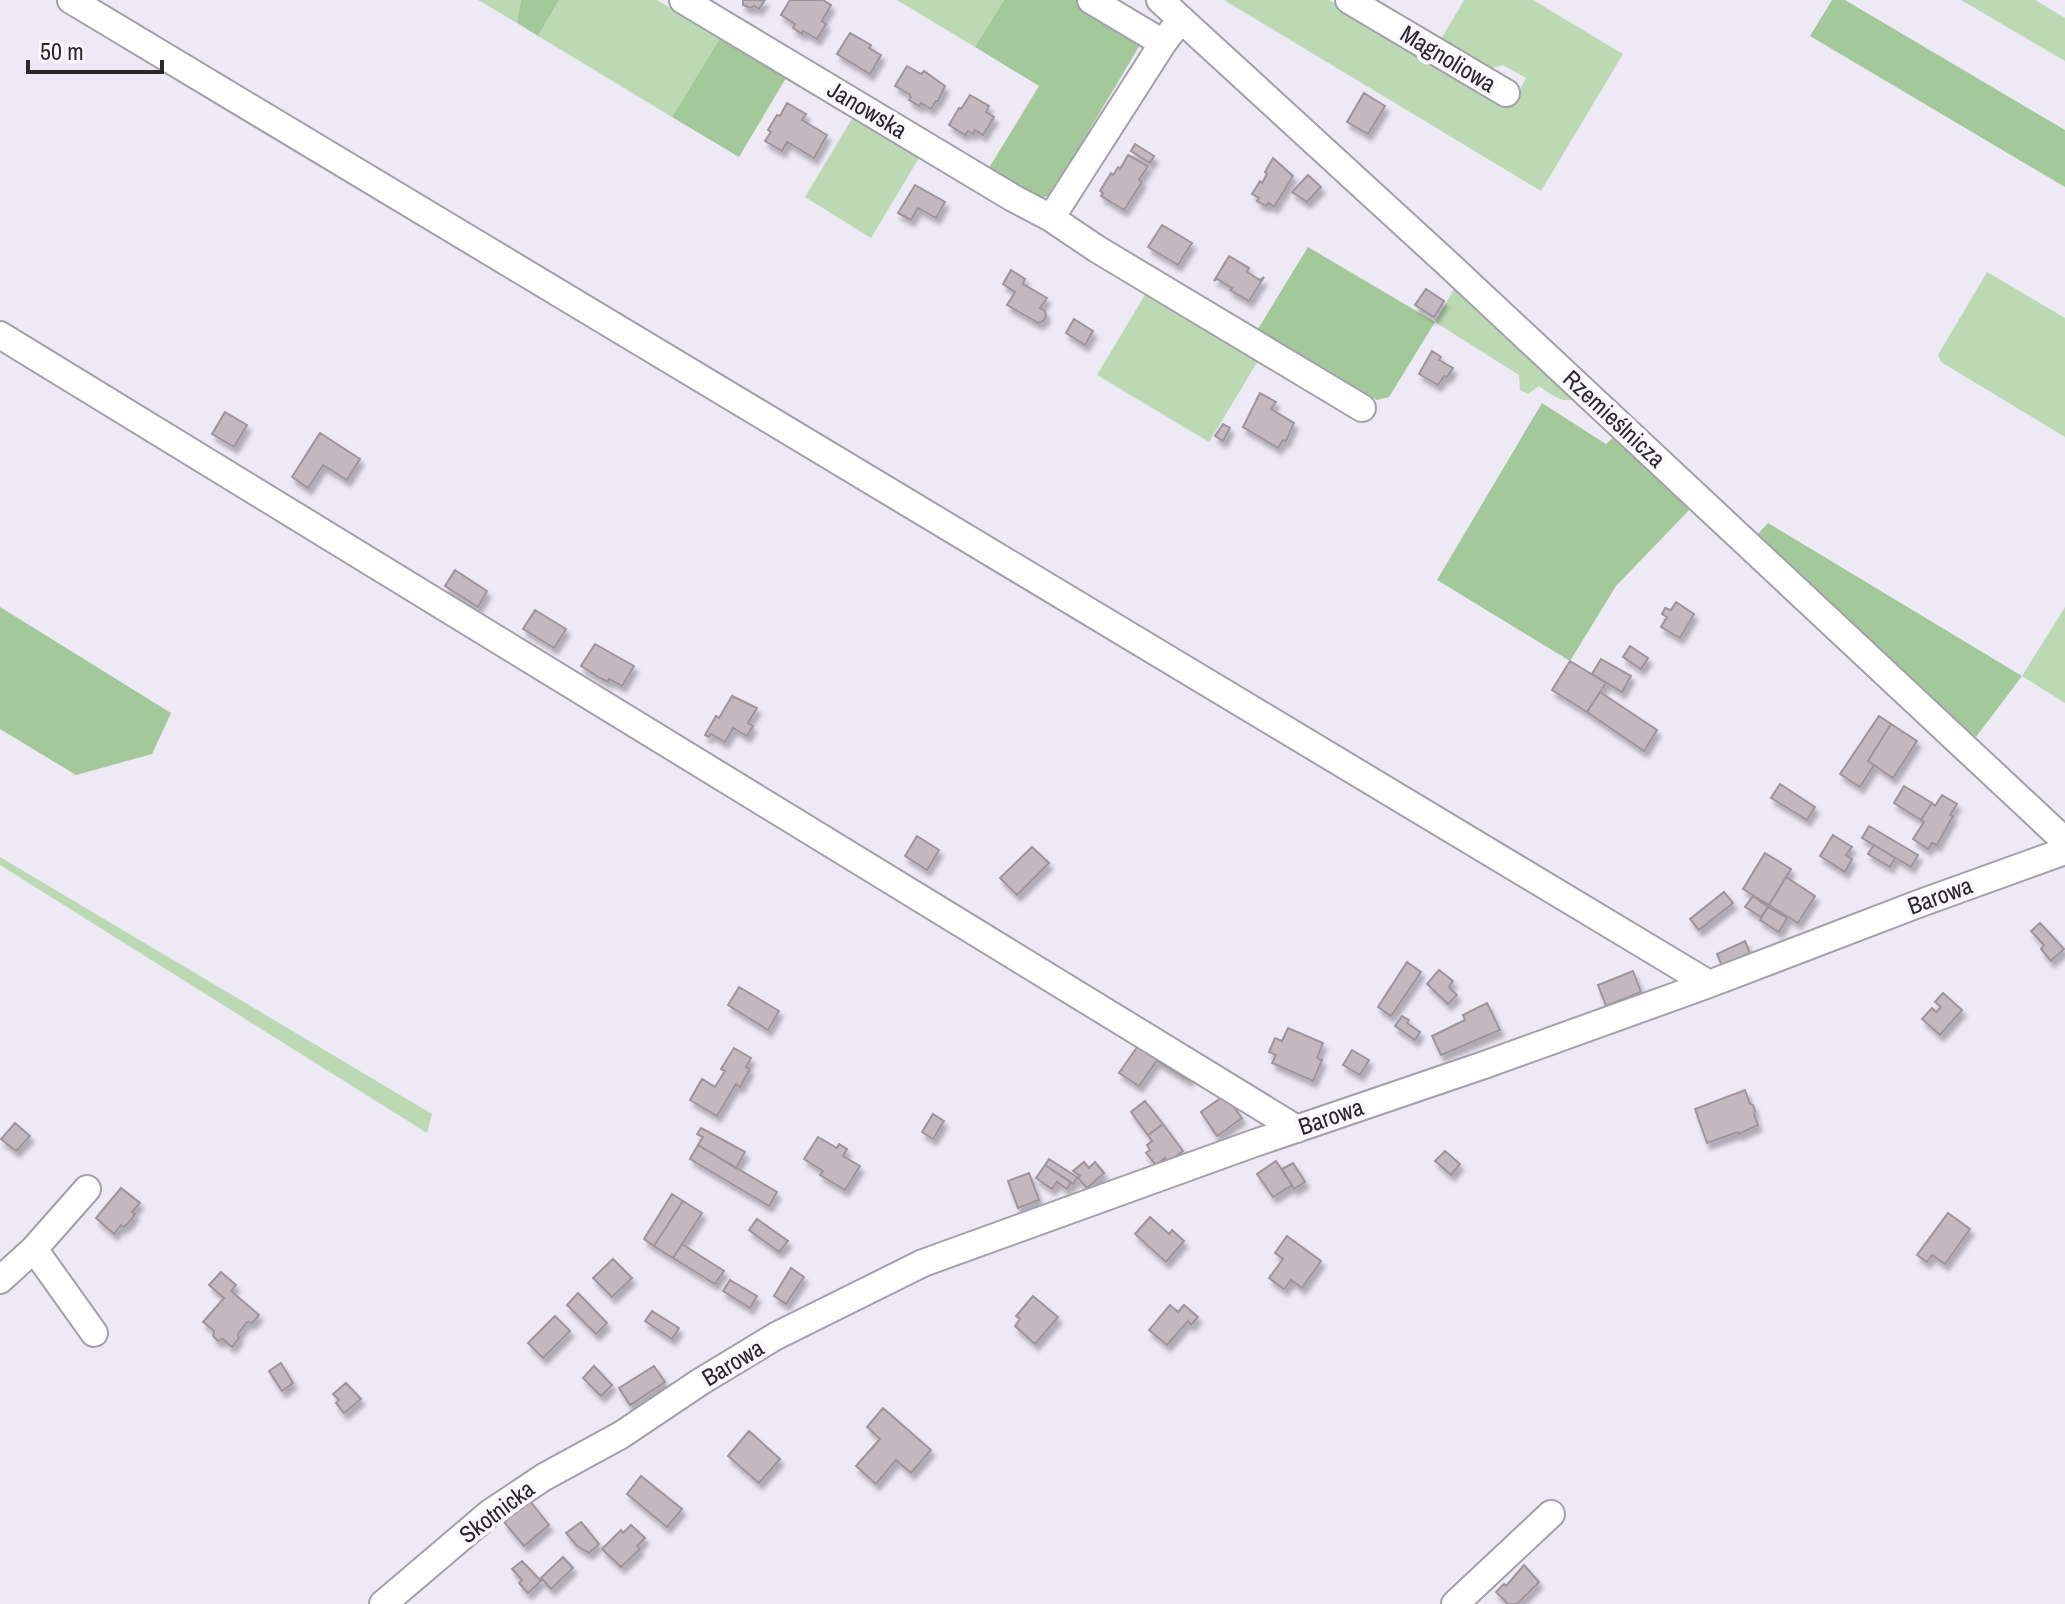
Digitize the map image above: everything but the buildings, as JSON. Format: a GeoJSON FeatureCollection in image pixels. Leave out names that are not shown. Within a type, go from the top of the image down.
{"type":"FeatureCollection","features":[{"type":"Feature","properties":{"kind":"street"},"geometry":{"type":"LineString","coordinates":[[71,0],[1709,984]]}},
{"type":"Feature","properties":{"kind":"street","name":"Janowska"},"geometry":{"type":"LineString","coordinates":[[683,0],[1051,218],[1097,249],[1362,408]]}},
{"type":"Feature","properties":{"kind":"street"},"geometry":{"type":"LineString","coordinates":[[1091,0],[1163,43]]}},
{"type":"Feature","properties":{"kind":"street","name":"Rzemieślnicza"},"geometry":{"type":"LineString","coordinates":[[1160,0],[1472,286],[2065,841]]}},
{"type":"Feature","properties":{"kind":"street","name":"Magnoliowa"},"geometry":{"type":"LineString","coordinates":[[1349,0],[1506,93]]}},
{"type":"Feature","properties":{"kind":"street"},"geometry":{"type":"LineString","coordinates":[[1051,218],[1181,19]]}},
{"type":"Feature","properties":{"kind":"street"},"geometry":{"type":"LineString","coordinates":[[0,335],[1297,1129]]}},
{"type":"Feature","properties":{"kind":"street","name":"Barowa"},"geometry":{"type":"LineString","coordinates":[[621,1435],[776,1336],[923,1263],[1709,984],[2065,851]]}},
{"type":"Feature","properties":{"kind":"street"},"geometry":{"type":"LineString","coordinates":[[0,1280],[34,1249],[87,1189]]}},
{"type":"Feature","properties":{"kind":"street"},"geometry":{"type":"LineString","coordinates":[[34,1249],[94,1333]]}},
{"type":"Feature","properties":{"kind":"street","name":"Skotnicka"},"geometry":{"type":"LineString","coordinates":[[383,1604],[490,1513],[544,1477],[621,1435]]}},
{"type":"Feature","properties":{"kind":"street"},"geometry":{"type":"LineString","coordinates":[[1455,1604],[1551,1514]]}},
{"type":"Feature","properties":{"kind":"green space"},"geometry":{"type":"Polygon","coordinates":[[[478,0],[521,0],[517,23],[478,0]]]}},
{"type":"Feature","properties":{"kind":"green space"},"geometry":{"type":"Polygon","coordinates":[[[521,0],[559,0],[538,36],[517,23],[521,0]]]}},
{"type":"Feature","properties":{"kind":"green space"},"geometry":{"type":"Polygon","coordinates":[[[559,0],[657,0],[720,38],[672,117],[538,36],[559,0]]]}},
{"type":"Feature","properties":{"kind":"green space"},"geometry":{"type":"Polygon","coordinates":[[[897,0],[1004,0],[975,47],[897,0]]]}},
{"type":"Feature","properties":{"kind":"green space"},"geometry":{"type":"Polygon","coordinates":[[[1004,0],[1079,0],[1137,35],[1140,45],[1050,196],[1039,198],[989,168],[1039,86],[975,47],[1004,0]]]}},
{"type":"Feature","properties":{"kind":"green space"},"geometry":{"type":"Polygon","coordinates":[[[1224,0],[1329,0],[1510,107],[1526,78],[1503,65],[1488,69],[1440,41],[1464,0],[1533,0],[1623,54],[1541,191],[1224,0]]]}},
{"type":"Feature","properties":{"kind":"green space"},"geometry":{"type":"Polygon","coordinates":[[[1832,0],[1845,0],[2065,130],[2065,187],[1810,36],[1832,0]]]}},
{"type":"Feature","properties":{"kind":"green space"},"geometry":{"type":"Polygon","coordinates":[[[1961,0],[2035,0],[2065,18],[2065,61],[1961,0]]]}},
{"type":"Feature","properties":{"kind":"green space"},"geometry":{"type":"Polygon","coordinates":[[[720,38],[786,78],[739,157],[672,117],[720,38]]]}},
{"type":"Feature","properties":{"kind":"green space"},"geometry":{"type":"Polygon","coordinates":[[[853,117],[919,158],[871,238],[805,197],[853,117]]]}},
{"type":"Feature","properties":{"kind":"green space"},"geometry":{"type":"Polygon","coordinates":[[[1308,247],[1435,322],[1389,397],[1377,400],[1258,329],[1308,247]]]}},
{"type":"Feature","properties":{"kind":"green space"},"geometry":{"type":"Polygon","coordinates":[[[1987,272],[2065,318],[2065,437],[1941,362],[1938,355],[1987,272]]]}},
{"type":"Feature","properties":{"kind":"green space"},"geometry":{"type":"Polygon","coordinates":[[[1454,289],[1574,399],[1560,399],[1539,386],[1528,394],[1520,390],[1519,375],[1435,322],[1454,289]]]}},
{"type":"Feature","properties":{"kind":"green space"},"geometry":{"type":"Polygon","coordinates":[[[1146,293],[1258,361],[1209,442],[1097,375],[1146,293]]]}},
{"type":"Feature","properties":{"kind":"green space"},"geometry":{"type":"Polygon","coordinates":[[[1542,403],[1606,444],[1615,436],[1692,507],[1616,586],[1570,661],[1437,580],[1542,403]]]}},
{"type":"Feature","properties":{"kind":"green space"},"geometry":{"type":"Polygon","coordinates":[[[1768,523],[2022,676],[1976,737],[1756,536],[1768,523]]]}},
{"type":"Feature","properties":{"kind":"green space"},"geometry":{"type":"Polygon","coordinates":[[[0,607],[171,713],[152,754],[76,775],[0,729],[0,607]]]}},
{"type":"Feature","properties":{"kind":"green space"},"geometry":{"type":"Polygon","coordinates":[[[2065,607],[2065,703],[2022,676],[2065,607]]]}},
{"type":"Feature","properties":{"kind":"green space"},"geometry":{"type":"Polygon","coordinates":[[[0,857],[432,1114],[427,1133],[0,865],[0,857]]]}}]}
